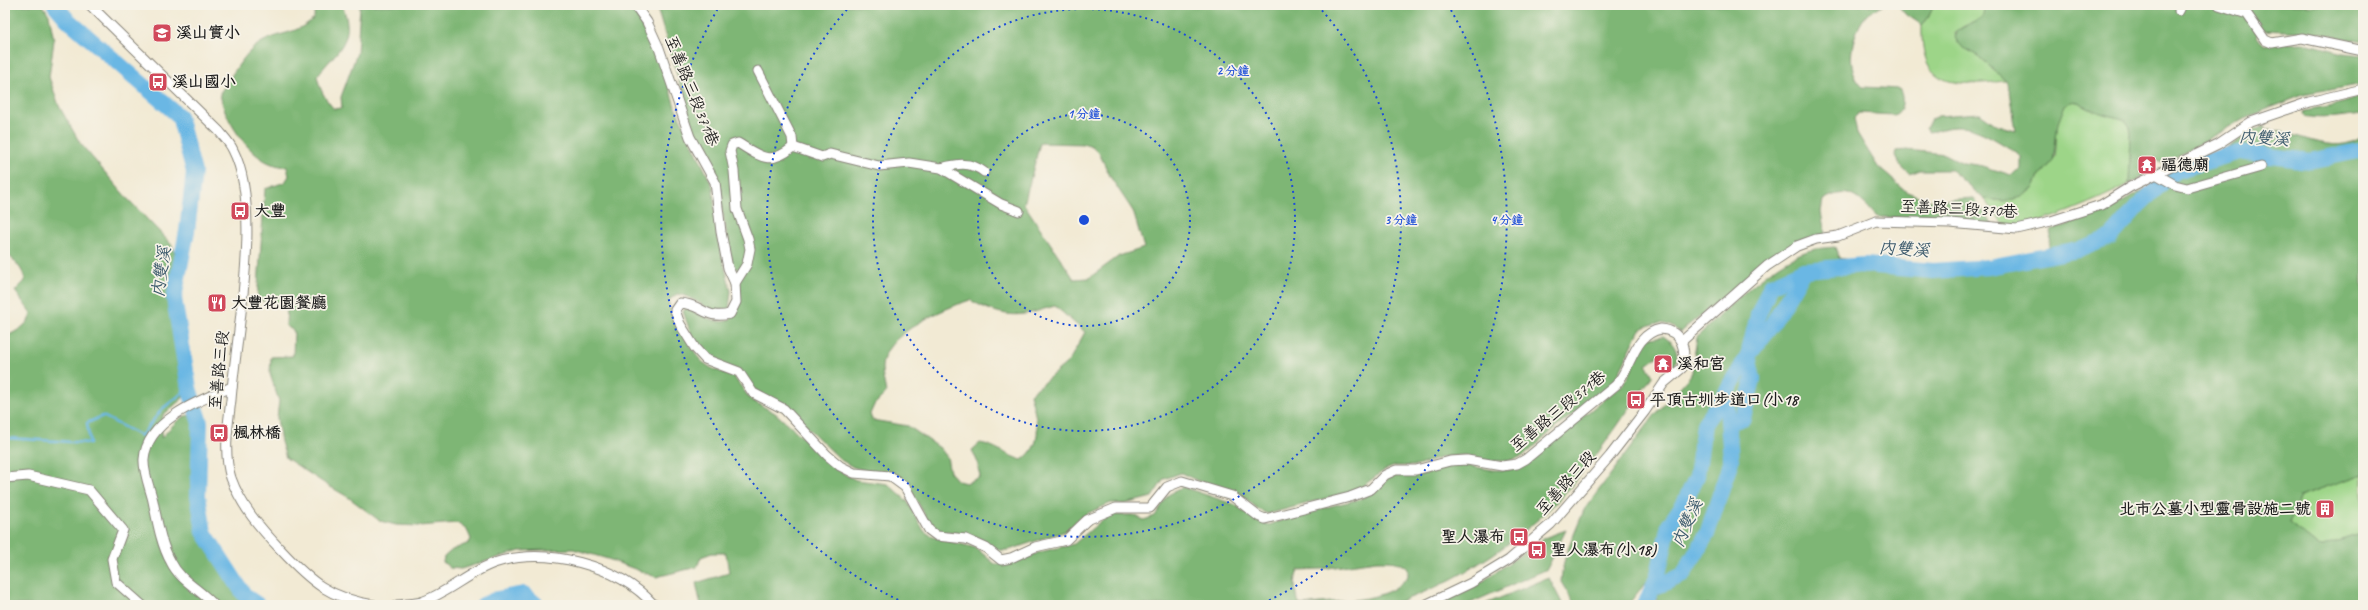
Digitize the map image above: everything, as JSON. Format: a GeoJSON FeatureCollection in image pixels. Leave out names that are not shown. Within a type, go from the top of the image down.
{"type":"FeatureCollection","features":[{"type":"Feature","properties":{"kind":"street","name":"至善路三段"},"geometry":{"type":"LineString","coordinates":[[90,5],[219,131],[233,150],[242,177],[247,241],[227,433],[231,477],[250,516],[309,580],[334,595],[374,605]]}},
{"type":"Feature","properties":{"kind":"street","name":"至善路三段371巷"},"geometry":{"type":"LineString","coordinates":[[635,5],[647,22],[659,48],[690,137],[715,182],[721,232],[728,268],[735,282],[736,302],[730,314],[712,316],[689,303],[680,303],[675,310],[680,324],[695,348],[705,359],[739,372],[753,393],[784,409],[827,455],[840,466],[854,473],[890,476],[905,487],[929,530],[937,536],[966,540],[986,548],[1001,560],[1011,558],[1035,547],[1066,540],[1087,520],[1116,508],[1150,508],[1167,487],[1182,481],[1232,496],[1258,516],[1265,518],[1350,497],[1371,488],[1385,475],[1396,470],[1416,470],[1450,460],[1467,460],[1492,466],[1517,464],[1526,459],[1616,384],[1624,376],[1641,340],[1647,334],[1665,329],[1676,334],[1682,341]]}},
{"type":"Feature","properties":{"kind":"street"},"geometry":{"type":"LineString","coordinates":[[2219,5],[2247,14],[2265,40],[2272,43],[2302,38],[2363,51]]}},
{"type":"Feature","properties":{"kind":"street"},"geometry":{"type":"LineString","coordinates":[[758,71],[792,137],[793,147]]}},
{"type":"Feature","properties":{"kind":"street","name":"至善路三段370巷"},"geometry":{"type":"LineString","coordinates":[[1682,341],[1767,266],[1797,246],[1816,239],[1838,236],[1876,221],[1950,223],[2017,229],[2101,205],[2156,174],[2218,144],[2251,122],[2309,102],[2363,89]]}},
{"type":"Feature","properties":{"kind":"street"},"geometry":{"type":"LineString","coordinates":[[735,282],[747,264],[750,249],[737,209],[734,171],[730,151],[732,145],[738,142],[757,154],[773,159],[781,157],[793,147]]}},
{"type":"Feature","properties":{"kind":"street"},"geometry":{"type":"LineString","coordinates":[[793,147],[822,157],[830,154],[879,166],[909,163],[941,168],[1001,204],[1019,211]]}},
{"type":"Feature","properties":{"kind":"street"},"geometry":{"type":"LineString","coordinates":[[941,168],[962,163],[978,168],[984,172]]}},
{"type":"Feature","properties":{"kind":"street"},"geometry":{"type":"LineString","coordinates":[[2156,174],[2175,185],[2187,188],[2261,167]]}},
{"type":"Feature","properties":{"kind":"street","name":"至善路三段"},"geometry":{"type":"LineString","coordinates":[[1425,605],[1471,584],[1509,560],[1568,507],[1645,411],[1664,383],[1682,368],[1685,352],[1682,341]]}},
{"type":"Feature","properties":{"kind":"street"},"geometry":{"type":"LineString","coordinates":[[214,605],[185,580],[171,563],[155,513],[144,460],[147,446],[156,429],[169,419],[232,387]]}},
{"type":"Feature","properties":{"kind":"street"},"geometry":{"type":"LineString","coordinates":[[5,478],[28,476],[89,490],[123,530],[112,559],[116,582],[142,605]]}},
{"type":"Feature","properties":{"kind":"street"},"geometry":{"type":"LineString","coordinates":[[397,605],[421,602],[494,563],[527,557],[562,559],[597,568],[641,591],[654,605]]}},
{"type":"Feature","properties":{"kind":"green space"},"geometry":{"type":"Polygon","coordinates":[[[5,5],[43,5],[49,15],[54,40],[49,77],[59,106],[80,143],[126,197],[171,244],[176,255],[169,284],[172,326],[184,381],[183,398],[163,415],[161,438],[184,417],[193,417],[197,423],[193,497],[195,512],[229,566],[251,593],[266,605],[5,605],[5,337],[25,325],[31,313],[15,291],[25,281],[23,272],[5,251],[5,5]]]}},
{"type":"Feature","properties":{"kind":"green space"},"geometry":{"type":"Polygon","coordinates":[[[315,5],[342,5],[346,17],[347,28],[343,44],[317,76],[323,94],[334,109],[342,108],[341,97],[357,53],[360,5],[635,5],[635,11],[666,77],[675,107],[713,187],[717,237],[731,291],[729,309],[722,311],[709,308],[690,298],[677,294],[668,301],[674,321],[701,361],[711,368],[734,377],[751,400],[775,413],[846,475],[856,480],[888,484],[907,501],[924,531],[933,537],[976,548],[995,564],[1010,564],[1040,552],[1074,544],[1101,521],[1113,515],[1134,515],[1144,520],[1155,516],[1168,495],[1183,487],[1236,505],[1255,520],[1269,525],[1302,513],[1360,499],[1373,492],[1389,477],[1402,473],[1421,475],[1455,464],[1494,470],[1508,470],[1522,466],[1623,384],[1633,368],[1646,339],[1663,336],[1673,345],[1677,357],[1676,361],[1674,366],[1661,354],[1646,365],[1653,375],[1588,466],[1560,498],[1539,518],[1492,555],[1466,571],[1440,585],[1388,605],[1305,605],[1360,599],[1387,592],[1399,585],[1408,576],[1408,569],[1401,564],[1385,561],[1321,569],[1298,570],[1295,588],[1300,605],[701,605],[696,583],[729,573],[726,553],[712,553],[701,557],[697,567],[656,577],[608,559],[573,549],[520,551],[461,569],[450,568],[443,562],[444,557],[452,550],[469,543],[471,539],[467,530],[457,523],[419,526],[396,525],[380,521],[348,497],[286,458],[281,442],[277,418],[279,401],[270,374],[271,357],[293,356],[294,331],[286,326],[287,304],[257,300],[265,189],[285,182],[289,176],[287,167],[274,165],[263,160],[246,144],[231,124],[222,103],[220,93],[239,64],[257,45],[271,38],[295,30],[314,18],[315,5]]]}},
{"type":"Feature","properties":{"kind":"green space"},"geometry":{"type":"Polygon","coordinates":[[[656,5],[1883,5],[1871,11],[1867,15],[1856,33],[1852,53],[1853,72],[1863,87],[1899,89],[1902,95],[1902,103],[1900,110],[1894,115],[1859,113],[1854,118],[1857,133],[1878,167],[1907,192],[1931,201],[1974,198],[1993,225],[1945,218],[1877,217],[1865,204],[1853,196],[1840,194],[1832,196],[1823,200],[1821,212],[1825,234],[1766,262],[1680,332],[1675,328],[1660,323],[1650,325],[1639,331],[1614,383],[1556,427],[1525,455],[1509,461],[1480,461],[1465,455],[1442,457],[1417,466],[1395,466],[1385,470],[1357,490],[1268,514],[1259,510],[1245,498],[1228,489],[1198,481],[1181,473],[1164,479],[1152,497],[1125,504],[1111,503],[1088,513],[1077,520],[1069,530],[1009,550],[999,550],[958,533],[940,532],[929,523],[905,479],[890,471],[864,470],[853,467],[841,460],[783,404],[763,396],[700,348],[691,334],[683,311],[687,308],[716,321],[725,321],[732,318],[738,301],[740,271],[733,266],[715,174],[696,137],[656,5]],[[1040,143],[1024,204],[1074,279],[1089,278],[1119,256],[1144,248],[1133,211],[1111,178],[1099,153],[1092,146],[1086,144],[1040,143]],[[970,300],[930,317],[903,334],[892,344],[885,356],[882,368],[886,393],[874,405],[870,414],[872,420],[908,426],[940,448],[947,457],[950,472],[958,481],[966,483],[980,477],[978,463],[972,450],[980,443],[991,446],[1022,460],[1029,453],[1037,438],[1035,412],[1030,394],[1069,361],[1085,332],[1055,306],[1030,313],[1014,315],[992,310],[970,300]]]}},
{"type":"Feature","properties":{"kind":"green space"},"geometry":{"type":"Polygon","coordinates":[[[1898,5],[1934,5],[1928,18],[1922,25],[1904,13],[1898,5]]]}},
{"type":"Feature","properties":{"kind":"green space"},"geometry":{"type":"Polygon","coordinates":[[[1934,5],[1984,5],[1984,11],[1979,19],[1964,26],[1955,34],[1957,42],[1978,56],[2006,81],[1987,83],[1956,82],[1943,79],[1934,72],[1927,61],[1923,46],[1922,25],[1928,18],[1934,5]]]}},
{"type":"Feature","properties":{"kind":"green space"},"geometry":{"type":"Polygon","coordinates":[[[1984,5],[2341,5],[2347,9],[2363,5],[2363,42],[2312,32],[2259,30],[2257,37],[2265,44],[2305,43],[2344,53],[2363,55],[2363,84],[2303,95],[2245,118],[2165,163],[2158,160],[2152,165],[2151,173],[2129,184],[2130,127],[2125,120],[2095,111],[2078,102],[2070,101],[2065,105],[2058,123],[2053,161],[2038,178],[2034,187],[2021,197],[2005,201],[1984,199],[1951,170],[1920,170],[1910,174],[1899,164],[1895,154],[1896,151],[1907,150],[1945,154],[1963,163],[1983,166],[2011,175],[2021,169],[2021,156],[2018,153],[1980,132],[1963,127],[1952,127],[1930,132],[1926,129],[1931,119],[1938,116],[1980,113],[1998,126],[2016,130],[2010,92],[2006,81],[1978,56],[1963,48],[1955,38],[1958,30],[1983,17],[1984,5]]]}},
{"type":"Feature","properties":{"kind":"green space"},"geometry":{"type":"Polygon","coordinates":[[[2363,96],[2363,114],[2315,118],[2303,114],[2304,110],[2335,105],[2363,96]]]}},
{"type":"Feature","properties":{"kind":"green space"},"geometry":{"type":"Polygon","coordinates":[[[2070,101],[2078,102],[2105,114],[2125,120],[2130,127],[2129,184],[2086,204],[2047,219],[2030,224],[2015,226],[2005,225],[1984,199],[2010,200],[2022,196],[2033,188],[2055,156],[2057,126],[2061,112],[2070,101]]]}},
{"type":"Feature","properties":{"kind":"green space"},"geometry":{"type":"Polygon","coordinates":[[[2265,125],[2263,130],[2276,131],[2327,144],[2339,145],[2351,142],[2363,136],[2363,474],[2300,496],[2289,523],[2320,547],[2363,533],[2363,605],[1658,605],[1656,596],[1670,587],[1673,588],[1685,581],[1685,577],[1680,574],[1665,575],[1652,580],[1637,593],[1628,605],[1575,605],[1561,582],[1566,554],[1584,510],[1654,416],[1690,376],[1692,372],[1697,337],[1750,288],[1780,265],[1795,256],[1808,251],[1835,247],[1839,258],[1884,267],[2034,260],[2043,255],[2048,249],[2050,245],[2051,230],[2102,214],[2177,170],[2215,155],[2254,130],[2265,125]]]}},
{"type":"Feature","properties":{"kind":"green space"},"geometry":{"type":"Polygon","coordinates":[[[2363,474],[2363,533],[2320,547],[2289,523],[2300,496],[2363,474]]]}},
{"type":"Feature","properties":{"kind":"green space"},"geometry":{"type":"Polygon","coordinates":[[[1566,530],[1547,569],[1466,605],[1434,605],[1482,582],[1544,538],[1566,530]]]}},
{"type":"Feature","properties":{"kind":"green space"},"geometry":{"type":"Polygon","coordinates":[[[1549,578],[1563,605],[1483,605],[1543,580],[1549,578]]]}},
{"type":"Feature","properties":{"kind":"waterway","name":"內雙溪"},"geometry":{"type":"LineString","coordinates":[[55,5],[67,19],[179,116],[194,172],[187,231],[174,298],[189,388],[200,423],[198,496],[204,532],[245,596],[258,605]]}},
{"type":"Feature","properties":{"kind":"waterway","name":"內雙溪"},"geometry":{"type":"LineString","coordinates":[[1644,605],[1653,588],[1683,575],[1707,534],[1731,461],[1726,393],[1748,356],[1758,315],[1771,285],[1804,270],[1865,265],[1933,271],[1989,267],[2078,250],[2111,237],[2138,206],[2175,171],[2239,152],[2310,161],[2363,150]]}},
{"type":"Feature","properties":{"kind":"waterway"},"geometry":{"type":"LineString","coordinates":[[1729,423],[1743,418],[1753,379],[1748,356],[1771,326],[1804,270]]}},
{"type":"Feature","properties":{"kind":"waterway"},"geometry":{"type":"LineString","coordinates":[[5,438],[90,443],[87,423],[103,416],[141,436],[162,409],[189,388]]}},
{"type":"Feature","properties":{"kind":"waterway"},"geometry":{"type":"LineString","coordinates":[[1653,588],[1658,574],[1669,525],[1684,503],[1697,476],[1704,424],[1726,393]]}},
{"type":"Feature","properties":{"kind":"waterway","name":"內雙溪"},"geometry":{"type":"LineString","coordinates":[[483,605],[497,599],[524,594],[537,605]]}},
{"type":"Feature","properties":{"kind":"place","name":"溪山實小"},"geometry":{"type":"Point","coordinates":[162,33]}},
{"type":"Feature","properties":{"kind":"place","name":"溪山國小"},"geometry":{"type":"Point","coordinates":[158,82]}},
{"type":"Feature","properties":{"kind":"place","name":"福德廟"},"geometry":{"type":"Point","coordinates":[2147,165]}},
{"type":"Feature","properties":{"kind":"place","name":"大豐"},"geometry":{"type":"Point","coordinates":[240,211]}},
{"type":"Feature","properties":{"kind":"place","name":"大豐花園餐廳"},"geometry":{"type":"Point","coordinates":[217,303]}},
{"type":"Feature","properties":{"kind":"place","name":"溪和宮"},"geometry":{"type":"Point","coordinates":[1663,364]}},
{"type":"Feature","properties":{"kind":"place","name":"平頂古圳步道口(小18"},"geometry":{"type":"Point","coordinates":[1636,400]}},
{"type":"Feature","properties":{"kind":"place","name":"楓林橋"},"geometry":{"type":"Point","coordinates":[219,433]}},
{"type":"Feature","properties":{"kind":"place","name":"北市公墓小型靈骨設施二號"},"geometry":{"type":"Point","coordinates":[2325,509]}},
{"type":"Feature","properties":{"kind":"place","name":"聖人瀑布"},"geometry":{"type":"Point","coordinates":[1519,537]}},
{"type":"Feature","properties":{"kind":"place","name":"聖人瀑布(小18)"},"geometry":{"type":"Point","coordinates":[1537,550]}}]}
